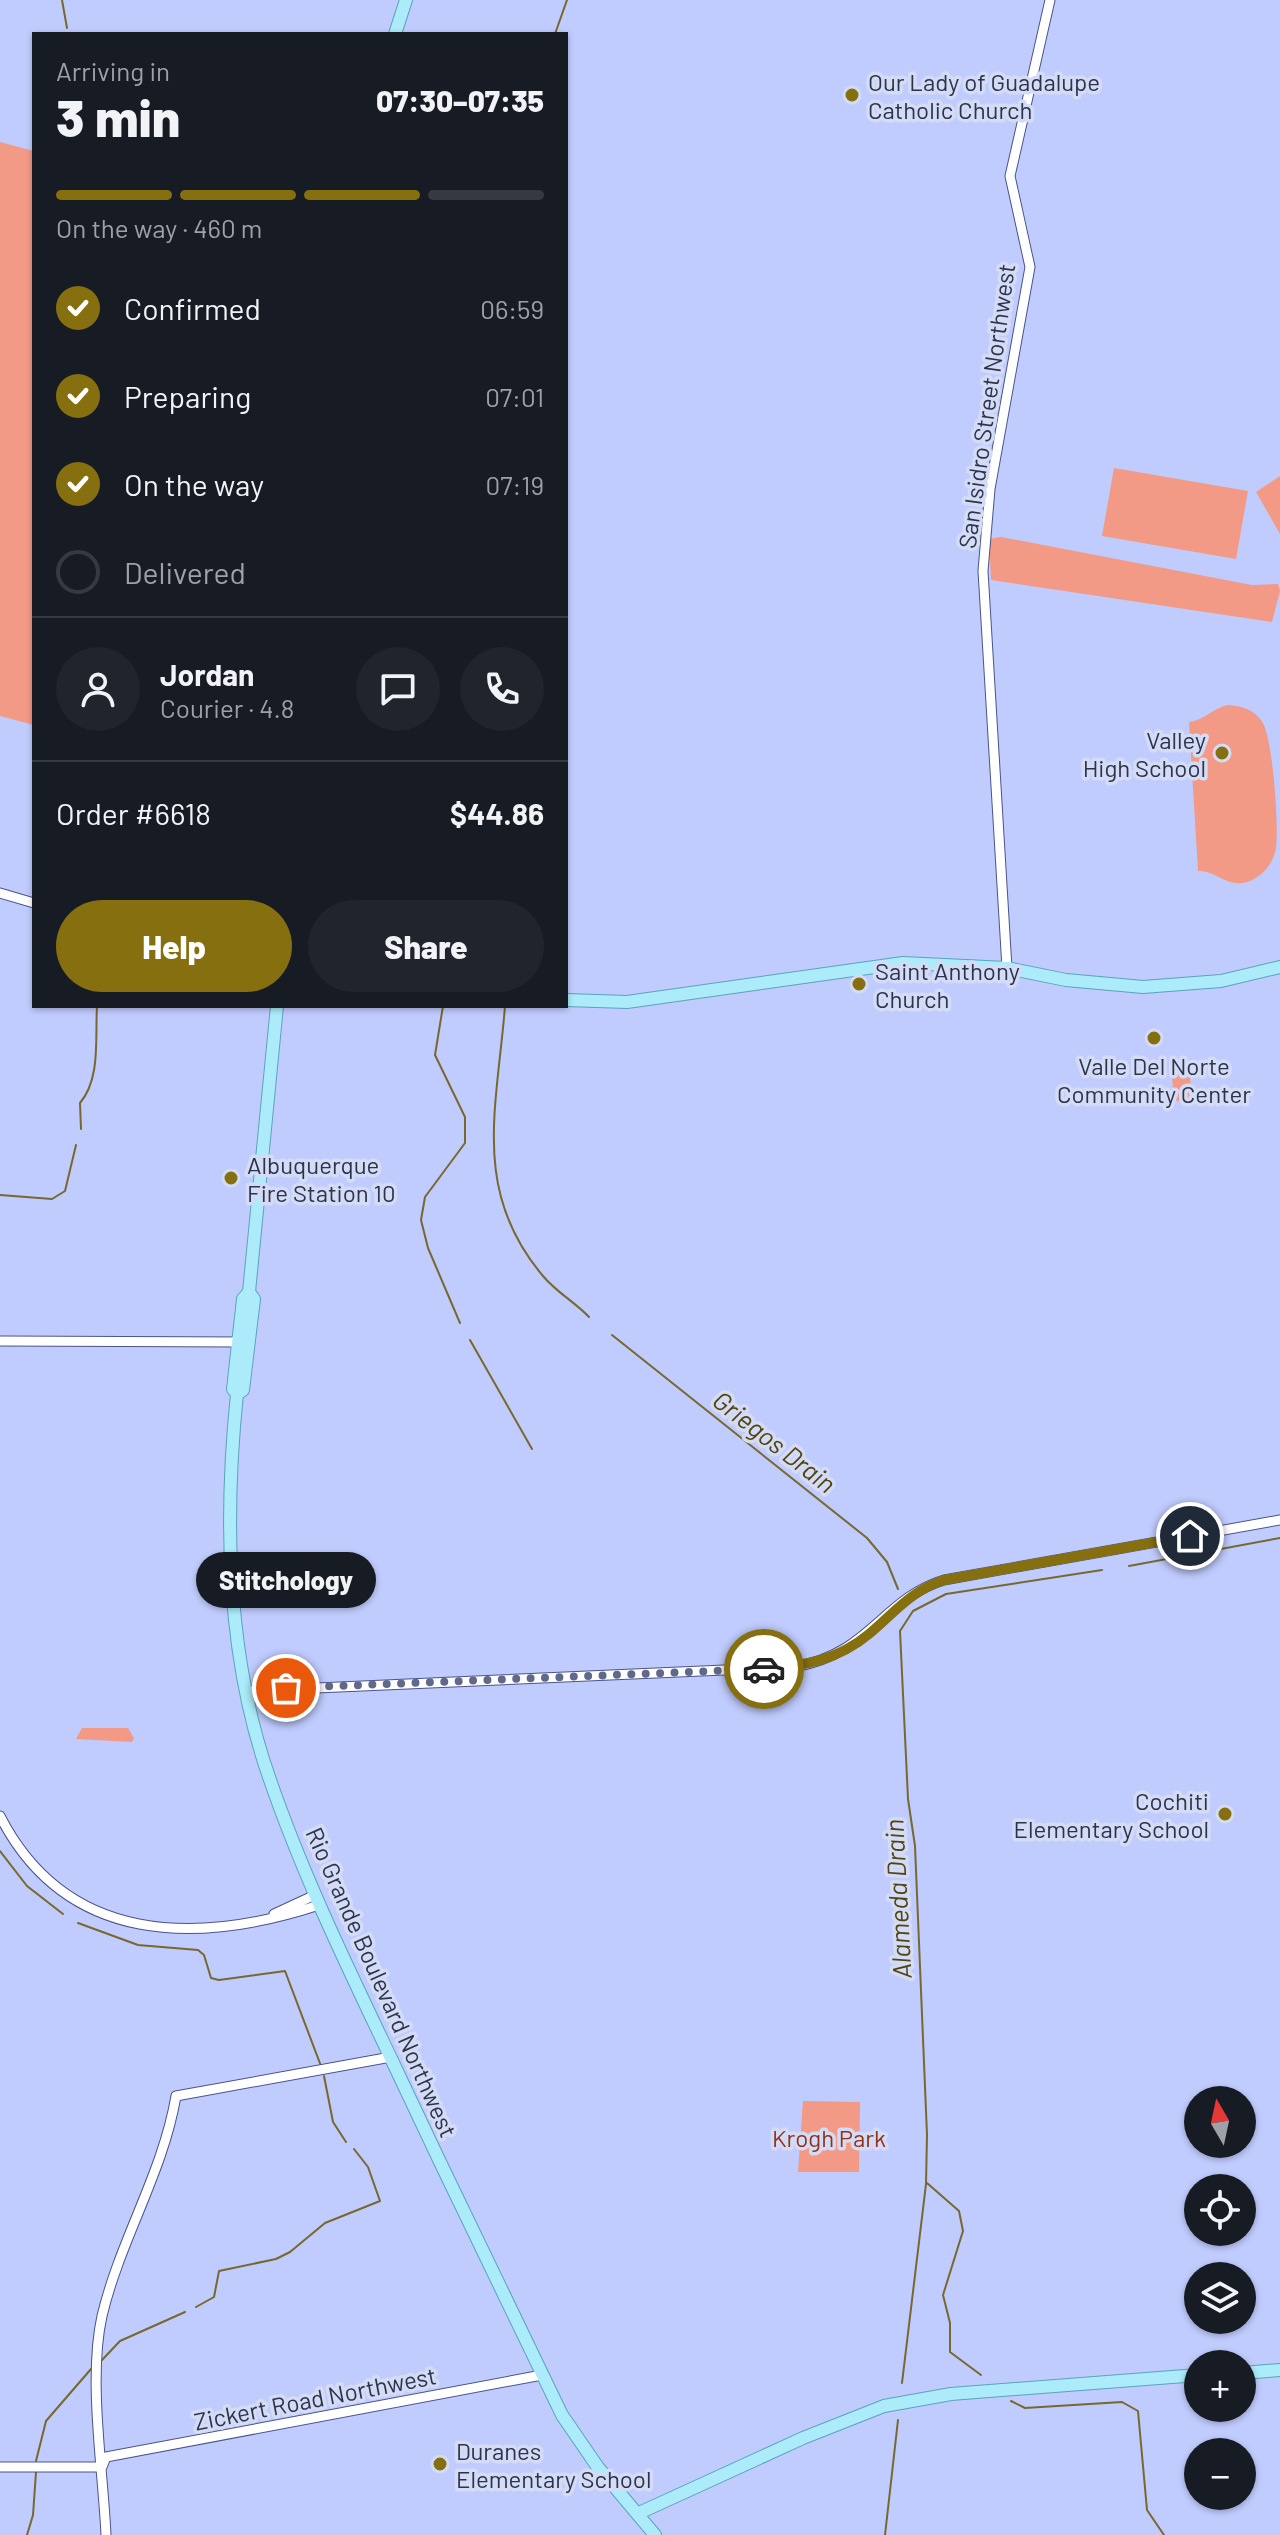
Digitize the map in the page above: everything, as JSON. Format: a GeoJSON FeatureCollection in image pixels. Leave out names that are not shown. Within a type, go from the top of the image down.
{"type":"FeatureCollection","features":[{"type":"Feature","properties":{"kind":"main road"},"geometry":{"type":"LineString","coordinates":[[396,32],[406,0]]}},
{"type":"Feature","properties":{"kind":"main road"},"geometry":{"type":"LineString","coordinates":[[568,1000],[627,1002],[871,965],[969,964],[1066,980],[1143,987],[1214,982],[1280,967]]}},
{"type":"Feature","properties":{"kind":"main road","name":"Rio Grande Boulevard Northwest"},"geometry":{"type":"LineString","coordinates":[[277,1008],[249,1292],[254,1299],[244,1342],[243,1390],[237,1394],[230,1472],[235,1613],[248,1691],[268,1776],[317,1900],[542,2375],[576,2439],[655,2535]]}},
{"type":"Feature","properties":{"kind":"main road"},"geometry":{"type":"LineString","coordinates":[[1256,2372],[1280,2370]]}},
{"type":"Feature","properties":{"kind":"main road"},"geometry":{"type":"LineString","coordinates":[[639,2513],[803,2438],[884,2406],[913,2399],[1184,2376]]}},
{"type":"Feature","properties":{"kind":"street","name":"San Isidro Street Northwest"},"geometry":{"type":"LineString","coordinates":[[1007,968],[983,571],[994,464],[1030,267],[1010,176],[1050,0]]}},
{"type":"Feature","properties":{"kind":"street"},"geometry":{"type":"LineString","coordinates":[[0,893],[32,902]]}},
{"type":"Feature","properties":{"kind":"street"},"geometry":{"type":"LineString","coordinates":[[0,1341],[244,1342]]}},
{"type":"Feature","properties":{"kind":"street"},"geometry":{"type":"LineString","coordinates":[[248,1691],[794,1667],[823,1660],[849,1648],[910,1596],[944,1580],[1280,1520]]}},
{"type":"Feature","properties":{"kind":"street"},"geometry":{"type":"LineString","coordinates":[[0,1816],[30,1863],[46,1878],[79,1904],[111,1918],[177,1931],[290,1915],[317,1900]]}},
{"type":"Feature","properties":{"kind":"street"},"geometry":{"type":"LineString","coordinates":[[106,2535],[96,2355],[101,2319],[161,2158],[176,2096],[391,2057]]}},
{"type":"Feature","properties":{"kind":"street","name":"Zickert Road Northwest"},"geometry":{"type":"LineString","coordinates":[[102,2467],[106,2457],[542,2375]]}},
{"type":"Feature","properties":{"kind":"street"},"geometry":{"type":"LineString","coordinates":[[0,2467],[102,2467]]}},
{"type":"Feature","properties":{"kind":"green space"},"geometry":{"type":"Polygon","coordinates":[[[0,142],[32,150],[32,724],[0,716],[0,142]]]}},
{"type":"Feature","properties":{"kind":"green space"},"geometry":{"type":"Polygon","coordinates":[[[1114,468],[1248,491],[1236,559],[1102,536],[1114,468]]]}},
{"type":"Feature","properties":{"kind":"green space"},"geometry":{"type":"Polygon","coordinates":[[[1280,476],[1280,534],[1256,492],[1280,476]]]}},
{"type":"Feature","properties":{"kind":"green space"},"geometry":{"type":"Polygon","coordinates":[[[1001,537],[1252,585],[1278,584],[1280,591],[1272,622],[991,580],[989,539],[1001,537]]]}},
{"type":"Feature","properties":{"kind":"green space"},"geometry":{"type":"Polygon","coordinates":[[[1228,705],[1246,709],[1261,720],[1269,743],[1274,782],[1277,822],[1275,853],[1263,872],[1255,879],[1242,883],[1229,882],[1211,873],[1198,871],[1189,722],[1228,705]]]}},
{"type":"Feature","properties":{"kind":"green space"},"geometry":{"type":"Polygon","coordinates":[[[1189,1064],[1192,1100],[1174,1101],[1171,1065],[1189,1064]]]}},
{"type":"Feature","properties":{"kind":"green space"},"geometry":{"type":"Polygon","coordinates":[[[82,1728],[128,1728],[134,1738],[132,1742],[76,1739],[82,1728]]]}},
{"type":"Feature","properties":{"kind":"green space","name":"Krogh Park"},"geometry":{"type":"Polygon","coordinates":[[[803,2101],[860,2102],[859,2172],[798,2172],[803,2101]]]}},
{"type":"Feature","properties":{"kind":"waterway"},"geometry":{"type":"LineString","coordinates":[[62,0],[67,28]]}},
{"type":"Feature","properties":{"kind":"waterway","name":"Griegos Drain"},"geometry":{"type":"LineString","coordinates":[[556,32],[567,0]]}},
{"type":"Feature","properties":{"kind":"waterway"},"geometry":{"type":"LineString","coordinates":[[81,1129],[80,1103],[87,1093],[94,1070],[97,1008]]}},
{"type":"Feature","properties":{"kind":"waterway"},"geometry":{"type":"LineString","coordinates":[[443,1008],[435,1055],[465,1117],[465,1143],[425,1197],[421,1220],[428,1248],[460,1323]]}},
{"type":"Feature","properties":{"kind":"waterway","name":"Griegos Drain"},"geometry":{"type":"LineString","coordinates":[[505,1008],[495,1114],[497,1180],[520,1244],[543,1276],[589,1317]]}},
{"type":"Feature","properties":{"kind":"waterway"},"geometry":{"type":"LineString","coordinates":[[0,1195],[52,1199],[65,1191],[76,1145]]}},
{"type":"Feature","properties":{"kind":"waterway","name":"Griegos Drain"},"geometry":{"type":"LineString","coordinates":[[612,1335],[867,1538],[887,1562],[898,1589]]}},
{"type":"Feature","properties":{"kind":"waterway"},"geometry":{"type":"LineString","coordinates":[[470,1340],[532,1449]]}},
{"type":"Feature","properties":{"kind":"waterway","name":"Alameda Drain"},"geometry":{"type":"LineString","coordinates":[[1129,1566],[1280,1538]]}},
{"type":"Feature","properties":{"kind":"waterway","name":"Alameda Drain"},"geometry":{"type":"LineString","coordinates":[[902,2383],[926,2184],[927,2135],[915,1846],[908,1799],[900,1631],[913,1611],[946,1594],[1102,1570]]}},
{"type":"Feature","properties":{"kind":"waterway"},"geometry":{"type":"LineString","coordinates":[[0,1851],[27,1886],[63,1914]]}},
{"type":"Feature","properties":{"kind":"waterway"},"geometry":{"type":"LineString","coordinates":[[78,1923],[138,1945],[198,1950],[204,1955],[211,1978],[219,1980],[285,1971],[321,2066]]}},
{"type":"Feature","properties":{"kind":"waterway"},"geometry":{"type":"LineString","coordinates":[[324,2076],[333,2122],[346,2142]]}},
{"type":"Feature","properties":{"kind":"waterway"},"geometry":{"type":"LineString","coordinates":[[196,2307],[214,2297],[219,2271],[276,2259],[290,2252],[325,2223],[380,2201],[368,2167],[354,2149]]}},
{"type":"Feature","properties":{"kind":"waterway"},"geometry":{"type":"LineString","coordinates":[[927,2183],[959,2211],[963,2231],[943,2295],[950,2323],[950,2352],[981,2375]]}},
{"type":"Feature","properties":{"kind":"waterway"},"geometry":{"type":"LineString","coordinates":[[102,2360],[120,2341],[185,2312]]}},
{"type":"Feature","properties":{"kind":"waterway"},"geometry":{"type":"LineString","coordinates":[[36,2461],[46,2421],[91,2369]]}},
{"type":"Feature","properties":{"kind":"waterway"},"geometry":{"type":"LineString","coordinates":[[1011,2401],[1025,2408],[1122,2402],[1138,2411],[1147,2510],[1164,2535]]}},
{"type":"Feature","properties":{"kind":"waterway","name":"Alameda Drain"},"geometry":{"type":"LineString","coordinates":[[885,2535],[898,2420]]}},
{"type":"Feature","properties":{"kind":"waterway"},"geometry":{"type":"LineString","coordinates":[[27,2535],[33,2515],[36,2472]]}},
{"type":"Feature","properties":{"kind":"way so far"},"geometry":{"type":"LineString","coordinates":[[286,1688],[764,1669]]}},
{"type":"Feature","properties":{"kind":"place","name":"Our Lady of Guadalupe Catholic Church"},"geometry":{"type":"Point","coordinates":[852,95]}},
{"type":"Feature","properties":{"kind":"place","name":"Valley High School"},"geometry":{"type":"Point","coordinates":[1222,753]}},
{"type":"Feature","properties":{"kind":"place","name":"Saint Anthony Church"},"geometry":{"type":"Point","coordinates":[859,984]}},
{"type":"Feature","properties":{"kind":"place","name":"Valle Del Norte Community Center"},"geometry":{"type":"Point","coordinates":[1154,1038]}},
{"type":"Feature","properties":{"kind":"place","name":"Albuquerque Fire Station 10"},"geometry":{"type":"Point","coordinates":[231,1178]}},
{"type":"Feature","properties":{"kind":"place","name":"Stitchology"},"geometry":{"type":"Point","coordinates":[286,1688]}},
{"type":"Feature","properties":{"kind":"place","name":"Cochiti Elementary School"},"geometry":{"type":"Point","coordinates":[1225,1814]}},
{"type":"Feature","properties":{"kind":"place","name":"Duranes Elementary School"},"geometry":{"type":"Point","coordinates":[440,2464]}},
{"type":"Feature","properties":{"kind":"route"},"geometry":{"type":"LineString","coordinates":[[764,1669],[794,1667],[838,1654],[867,1636],[910,1596],[930,1584],[1190,1536]]}}]}
